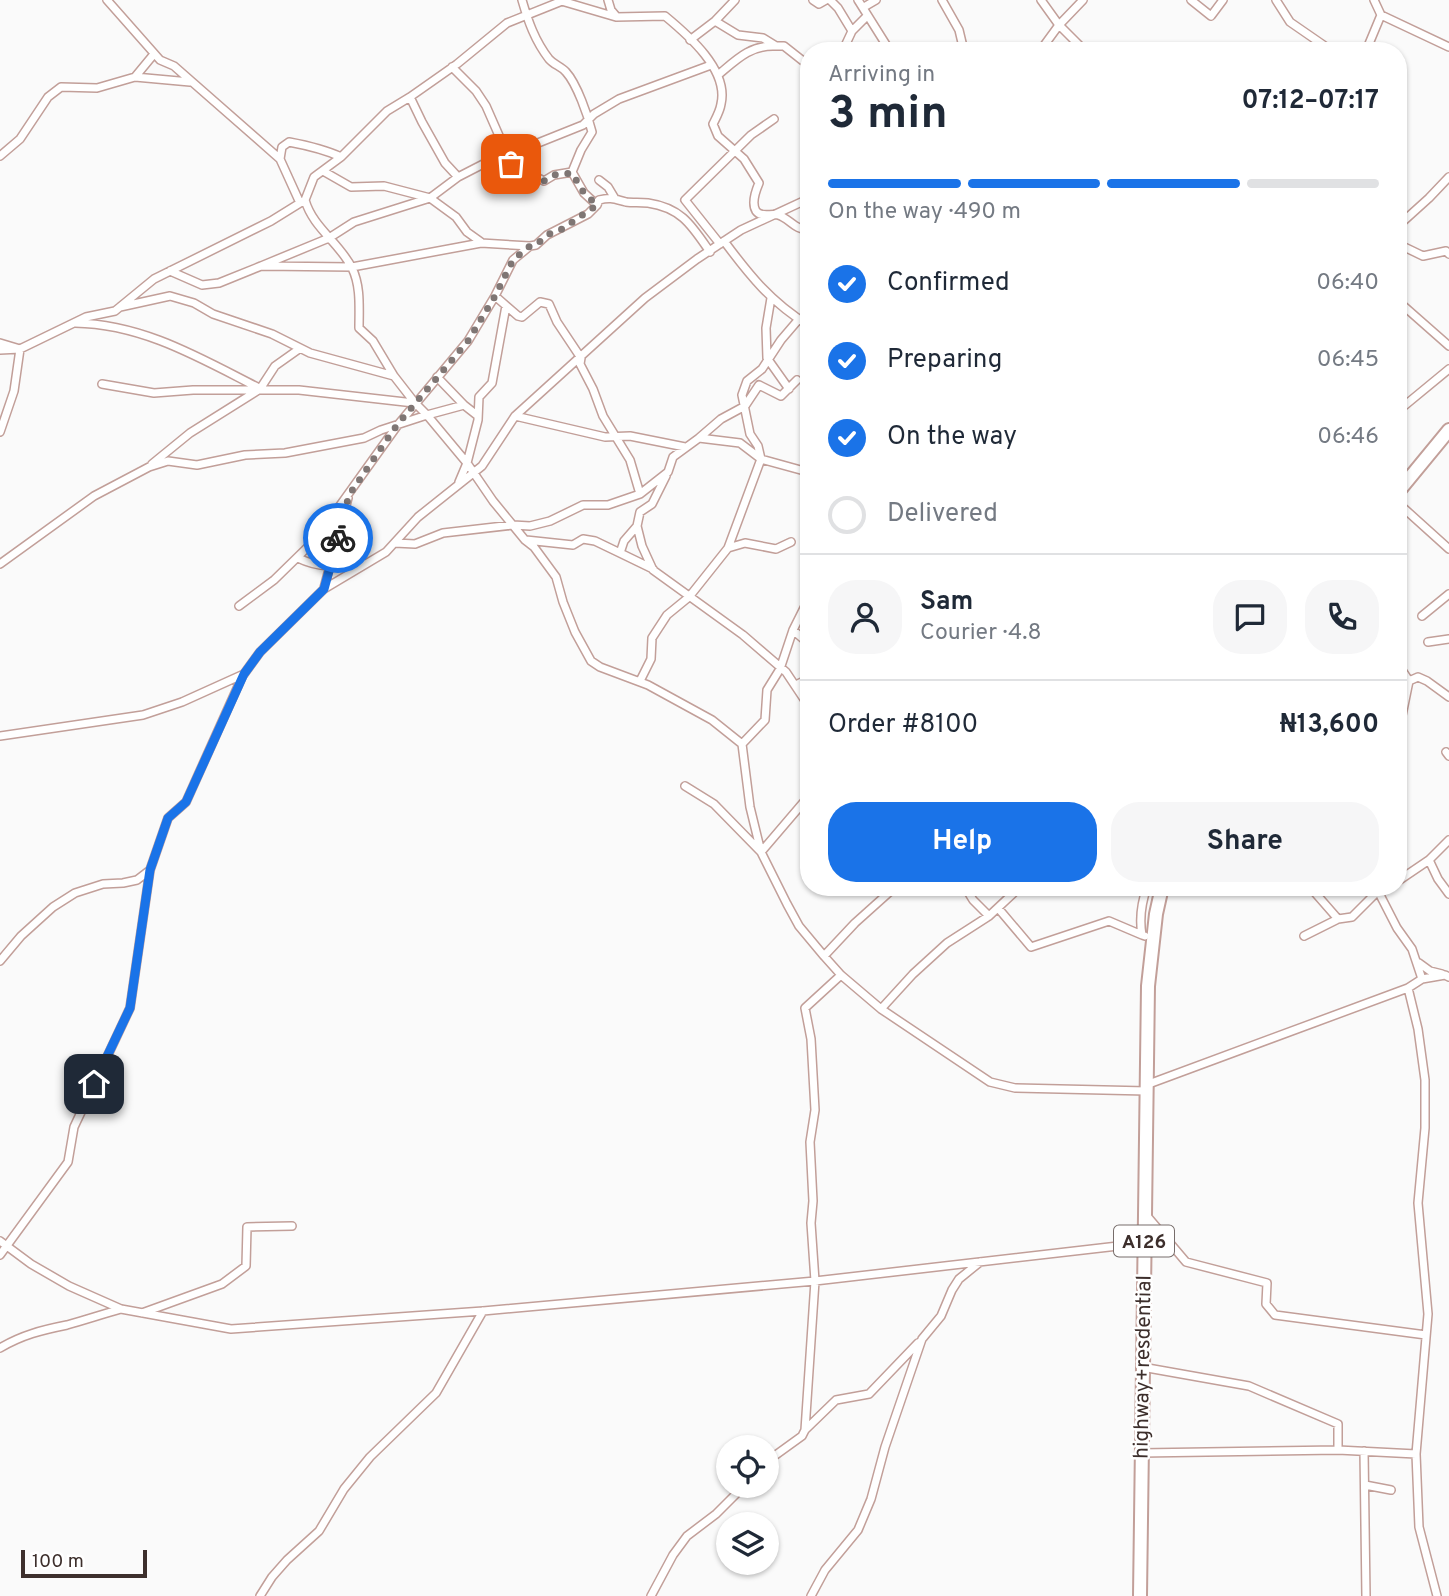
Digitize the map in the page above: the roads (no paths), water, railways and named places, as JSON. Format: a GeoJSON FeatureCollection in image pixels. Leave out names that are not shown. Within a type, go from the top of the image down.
{"type":"FeatureCollection","features":[{"type":"Feature","properties":{"kind":"highway"},"geometry":{"type":"LineString","coordinates":[[1407,481],[1449,430]]}},
{"type":"Feature","properties":{"kind":"highway","name":"highway+resdential"},"geometry":{"type":"LineString","coordinates":[[1140,1596],[1147,937],[1159,896]]}},
{"type":"Feature","properties":{"kind":"street"},"geometry":{"type":"LineString","coordinates":[[107,0],[160,60],[174,66],[280,159],[314,222],[352,267],[358,285],[359,328],[373,341],[394,376],[467,463],[556,577],[571,622],[591,661],[600,667],[640,681],[712,720],[742,744],[750,807],[761,852],[799,926],[842,975],[881,1009],[990,1082],[1015,1088],[1146,1088],[1408,988],[1422,979],[1447,976]]}},
{"type":"Feature","properties":{"kind":"street"},"geometry":{"type":"LineString","coordinates":[[522,0],[531,31],[551,61],[565,70],[570,77],[589,120],[592,132],[572,173]]}},
{"type":"Feature","properties":{"kind":"street"},"geometry":{"type":"LineString","coordinates":[[608,0],[616,17]]}},
{"type":"Feature","properties":{"kind":"street"},"geometry":{"type":"LineString","coordinates":[[690,40],[715,21],[735,0]]}},
{"type":"Feature","properties":{"kind":"street"},"geometry":{"type":"LineString","coordinates":[[813,0],[819,4],[828,0],[838,8],[852,31]]}},
{"type":"Feature","properties":{"kind":"street"},"geometry":{"type":"LineString","coordinates":[[858,0],[884,42]]}},
{"type":"Feature","properties":{"kind":"street"},"geometry":{"type":"LineString","coordinates":[[864,7],[876,0]]}},
{"type":"Feature","properties":{"kind":"street"},"geometry":{"type":"LineString","coordinates":[[942,0],[959,30],[962,42]]}},
{"type":"Feature","properties":{"kind":"street"},"geometry":{"type":"LineString","coordinates":[[1041,0],[1059,25],[1076,42]]}},
{"type":"Feature","properties":{"kind":"street"},"geometry":{"type":"LineString","coordinates":[[1049,42],[1059,25],[1083,0]]}},
{"type":"Feature","properties":{"kind":"street"},"geometry":{"type":"LineString","coordinates":[[1191,0],[1210,16],[1223,0]]}},
{"type":"Feature","properties":{"kind":"street"},"geometry":{"type":"LineString","coordinates":[[1276,0],[1290,22],[1319,42]]}},
{"type":"Feature","properties":{"kind":"street"},"geometry":{"type":"LineString","coordinates":[[1374,0],[1381,15],[1449,47]]}},
{"type":"Feature","properties":{"kind":"street"},"geometry":{"type":"LineString","coordinates":[[0,350],[20,349],[86,317],[115,311],[142,286],[271,221],[302,201],[314,177],[341,157],[387,111],[410,97],[507,23],[560,1],[616,17],[664,16],[702,51],[718,75],[722,96],[721,107],[713,124],[718,136],[736,151],[759,183],[755,193],[756,212],[762,215],[778,215],[800,228]]}},
{"type":"Feature","properties":{"kind":"street"},"geometry":{"type":"LineString","coordinates":[[1370,42],[1381,15]]}},
{"type":"Feature","properties":{"kind":"street"},"geometry":{"type":"LineString","coordinates":[[847,42],[852,31],[867,16]]}},
{"type":"Feature","properties":{"kind":"street"},"geometry":{"type":"LineString","coordinates":[[715,21],[738,35],[763,37],[776,46]]}},
{"type":"Feature","properties":{"kind":"street"},"geometry":{"type":"LineString","coordinates":[[718,75],[745,52],[762,45],[784,46],[800,59]]}},
{"type":"Feature","properties":{"kind":"street"},"geometry":{"type":"LineString","coordinates":[[135,77],[154,54]]}},
{"type":"Feature","properties":{"kind":"street"},"geometry":{"type":"LineString","coordinates":[[513,165],[545,139],[567,133],[619,99],[711,65]]}},
{"type":"Feature","properties":{"kind":"street"},"geometry":{"type":"LineString","coordinates":[[452,66],[486,106],[513,165]]}},
{"type":"Feature","properties":{"kind":"street"},"geometry":{"type":"LineString","coordinates":[[0,156],[20,139],[48,97],[61,88],[97,88],[135,77],[191,82]]}},
{"type":"Feature","properties":{"kind":"street"},"geometry":{"type":"LineString","coordinates":[[410,97],[446,163],[458,177]]}},
{"type":"Feature","properties":{"kind":"street"},"geometry":{"type":"LineString","coordinates":[[640,681],[651,659],[652,638],[667,615],[689,597],[728,548],[761,459],[758,446],[750,434],[742,395],[747,381],[762,369],[767,358],[799,319],[771,298],[745,271],[685,200],[751,135],[774,118]]}},
{"type":"Feature","properties":{"kind":"street"},"geometry":{"type":"LineString","coordinates":[[280,159],[282,146],[289,142],[328,151],[341,157]]}},
{"type":"Feature","properties":{"kind":"street"},"geometry":{"type":"LineString","coordinates":[[170,271],[202,285],[219,283],[329,237],[354,222],[430,198],[458,177],[493,159],[513,165],[544,181],[554,175],[572,173]]}},
{"type":"Feature","properties":{"kind":"street"},"geometry":{"type":"LineString","coordinates":[[323,171],[351,187],[384,186],[430,198],[456,217],[467,232],[481,243]]}},
{"type":"Feature","properties":{"kind":"street"},"geometry":{"type":"LineString","coordinates":[[572,173],[584,193],[597,205]]}},
{"type":"Feature","properties":{"kind":"street"},"geometry":{"type":"LineString","coordinates":[[1407,218],[1449,177]]}},
{"type":"Feature","properties":{"kind":"street"},"geometry":{"type":"LineString","coordinates":[[599,180],[608,187],[614,197],[625,202],[648,203],[669,208],[685,218],[710,252]]}},
{"type":"Feature","properties":{"kind":"street"},"geometry":{"type":"LineString","coordinates":[[261,266],[352,267],[481,243],[536,245],[547,235],[562,229],[597,205],[599,200],[614,197]]}},
{"type":"Feature","properties":{"kind":"street"},"geometry":{"type":"LineString","coordinates":[[0,1255],[3,1243],[68,1162],[74,1127],[130,1008],[150,870],[168,818],[186,802],[244,674],[260,652],[324,589],[386,552],[418,517],[482,466],[515,416],[645,298],[722,242],[752,224],[800,204]]}},
{"type":"Feature","properties":{"kind":"street"},"geometry":{"type":"LineString","coordinates":[[239,606],[274,580],[316,539],[397,425],[468,341],[513,260],[530,246]]}},
{"type":"Feature","properties":{"kind":"street"},"geometry":{"type":"LineString","coordinates":[[1407,248],[1423,256],[1446,251],[1449,254]]}},
{"type":"Feature","properties":{"kind":"street"},"geometry":{"type":"LineString","coordinates":[[120,307],[170,296],[194,303],[238,324],[272,334],[299,349],[394,376]]}},
{"type":"Feature","properties":{"kind":"street"},"geometry":{"type":"LineString","coordinates":[[495,296],[522,317],[540,302],[549,304],[557,322],[581,358],[580,364],[603,416],[630,460],[640,494]]}},
{"type":"Feature","properties":{"kind":"street"},"geometry":{"type":"LineString","coordinates":[[771,298],[766,328],[767,358],[789,389]]}},
{"type":"Feature","properties":{"kind":"street"},"geometry":{"type":"LineString","coordinates":[[457,486],[467,463],[478,416],[478,397],[492,383],[506,306]]}},
{"type":"Feature","properties":{"kind":"street"},"geometry":{"type":"LineString","coordinates":[[1407,309],[1449,346]]}},
{"type":"Feature","properties":{"kind":"street"},"geometry":{"type":"LineString","coordinates":[[73,323],[92,323],[144,334],[180,347],[260,389]]}},
{"type":"Feature","properties":{"kind":"street"},"geometry":{"type":"LineString","coordinates":[[0,343],[20,349]]}},
{"type":"Feature","properties":{"kind":"street"},"geometry":{"type":"LineString","coordinates":[[0,432],[14,391],[20,349]]}},
{"type":"Feature","properties":{"kind":"street"},"geometry":{"type":"LineString","coordinates":[[149,467],[190,433],[260,389],[275,366],[299,349]]}},
{"type":"Feature","properties":{"kind":"street"},"geometry":{"type":"LineString","coordinates":[[1407,404],[1449,369]]}},
{"type":"Feature","properties":{"kind":"street"},"geometry":{"type":"LineString","coordinates":[[437,377],[478,416]]}},
{"type":"Feature","properties":{"kind":"street"},"geometry":{"type":"LineString","coordinates":[[653,570],[642,546],[637,526],[640,512],[652,504],[673,457],[721,419],[745,406],[759,385],[781,396],[797,380]]}},
{"type":"Feature","properties":{"kind":"street"},"geometry":{"type":"LineString","coordinates":[[102,384],[154,393],[299,390],[415,403]]}},
{"type":"Feature","properties":{"kind":"street"},"geometry":{"type":"LineString","coordinates":[[0,564],[94,496],[149,467],[168,461],[197,465],[245,455],[285,453],[364,438],[464,405]]}},
{"type":"Feature","properties":{"kind":"street"},"geometry":{"type":"LineString","coordinates":[[515,416],[605,437],[630,436],[685,447]]}},
{"type":"Feature","properties":{"kind":"street"},"geometry":{"type":"LineString","coordinates":[[699,438],[740,443],[761,459],[800,470]]}},
{"type":"Feature","properties":{"kind":"street"},"geometry":{"type":"LineString","coordinates":[[395,544],[415,544],[443,533],[513,525],[530,526],[550,521],[583,505],[608,505],[640,494],[668,472]]}},
{"type":"Feature","properties":{"kind":"street"},"geometry":{"type":"LineString","coordinates":[[324,589],[349,495]]}},
{"type":"Feature","properties":{"kind":"street"},"geometry":{"type":"LineString","coordinates":[[1407,511],[1449,549]]}},
{"type":"Feature","properties":{"kind":"street"},"geometry":{"type":"LineString","coordinates":[[620,553],[624,541],[637,526]]}},
{"type":"Feature","properties":{"kind":"street"},"geometry":{"type":"LineString","coordinates":[[525,540],[573,545],[583,539],[595,541],[653,570],[743,635],[792,678],[800,692]]}},
{"type":"Feature","properties":{"kind":"street"},"geometry":{"type":"LineString","coordinates":[[728,548],[745,543],[776,549],[791,542]]}},
{"type":"Feature","properties":{"kind":"street"},"geometry":{"type":"LineString","coordinates":[[298,558],[313,565],[331,567],[367,562]]}},
{"type":"Feature","properties":{"kind":"street"},"geometry":{"type":"LineString","coordinates":[[1422,616],[1449,594]]}},
{"type":"Feature","properties":{"kind":"street"},"geometry":{"type":"LineString","coordinates":[[742,744],[765,720],[767,690],[780,669],[800,616]]}},
{"type":"Feature","properties":{"kind":"street"},"geometry":{"type":"LineString","coordinates":[[793,630],[800,636]]}},
{"type":"Feature","properties":{"kind":"street"},"geometry":{"type":"LineString","coordinates":[[1428,642],[1449,639]]}},
{"type":"Feature","properties":{"kind":"street"},"geometry":{"type":"LineString","coordinates":[[0,736],[143,715],[182,702],[244,674]]}},
{"type":"Feature","properties":{"kind":"street"},"geometry":{"type":"LineString","coordinates":[[1409,681],[1418,677],[1449,697]]}},
{"type":"Feature","properties":{"kind":"street"},"geometry":{"type":"LineString","coordinates":[[1407,678],[1407,691]]}},
{"type":"Feature","properties":{"kind":"street"},"geometry":{"type":"LineString","coordinates":[[796,685],[800,683]]}},
{"type":"Feature","properties":{"kind":"street"},"geometry":{"type":"LineString","coordinates":[[685,786],[714,804],[761,852]]}},
{"type":"Feature","properties":{"kind":"street"},"geometry":{"type":"LineString","coordinates":[[761,852],[800,806]]}},
{"type":"Feature","properties":{"kind":"street"},"geometry":{"type":"LineString","coordinates":[[1407,875],[1429,860],[1449,840]]}},
{"type":"Feature","properties":{"kind":"street"},"geometry":{"type":"LineString","coordinates":[[1429,860],[1449,894]]}},
{"type":"Feature","properties":{"kind":"street"},"geometry":{"type":"LineString","coordinates":[[0,961],[21,936],[75,893],[103,884],[136,880],[150,870]]}},
{"type":"Feature","properties":{"kind":"street"},"geometry":{"type":"LineString","coordinates":[[824,956],[885,896]]}},
{"type":"Feature","properties":{"kind":"street"},"geometry":{"type":"LineString","coordinates":[[971,896],[989,916]]}},
{"type":"Feature","properties":{"kind":"street"},"geometry":{"type":"LineString","coordinates":[[881,1009],[913,974],[947,943],[989,916],[1011,896]]}},
{"type":"Feature","properties":{"kind":"street"},"geometry":{"type":"LineString","coordinates":[[1144,896],[1140,922],[1147,937]]}},
{"type":"Feature","properties":{"kind":"street"},"geometry":{"type":"LineString","coordinates":[[1318,896],[1338,919]]}},
{"type":"Feature","properties":{"kind":"street"},"geometry":{"type":"LineString","coordinates":[[1304,936],[1338,919],[1352,917],[1372,896]]}},
{"type":"Feature","properties":{"kind":"street"},"geometry":{"type":"LineString","coordinates":[[1383,896],[1396,928],[1408,942],[1418,963],[1422,979]]}},
{"type":"Feature","properties":{"kind":"street"},"geometry":{"type":"LineString","coordinates":[[998,908],[1031,947],[1109,921],[1147,937]]}},
{"type":"Feature","properties":{"kind":"street"},"geometry":{"type":"LineString","coordinates":[[1418,963],[1430,971],[1447,976]]}},
{"type":"Feature","properties":{"kind":"street"},"geometry":{"type":"LineString","coordinates":[[805,1430],[815,1281],[810,1142],[815,1110],[811,1039],[805,1008],[842,975]]}},
{"type":"Feature","properties":{"kind":"street"},"geometry":{"type":"LineString","coordinates":[[1408,988],[1418,1029],[1425,1080],[1425,1128],[1418,1203],[1428,1314],[1416,1454],[1419,1527],[1437,1596]]}},
{"type":"Feature","properties":{"kind":"street"},"geometry":{"type":"LineString","coordinates":[[1146,1216],[1186,1262],[1267,1283],[1266,1304],[1275,1315],[1426,1335]]}},
{"type":"Feature","properties":{"kind":"street"},"geometry":{"type":"LineString","coordinates":[[141,1313],[222,1284],[246,1266],[247,1227],[292,1226]]}},
{"type":"Feature","properties":{"kind":"street"},"geometry":{"type":"LineString","coordinates":[[3,1243],[69,1286],[121,1309],[231,1329],[483,1311],[815,1281],[1144,1243]]}},
{"type":"Feature","properties":{"kind":"street"},"geometry":{"type":"LineString","coordinates":[[779,1453],[802,1436],[836,1400],[869,1394],[941,1316],[959,1279],[981,1262]]}},
{"type":"Feature","properties":{"kind":"street"},"geometry":{"type":"LineString","coordinates":[[0,1348],[20,1336],[41,1329],[121,1309]]}},
{"type":"Feature","properties":{"kind":"street"},"geometry":{"type":"LineString","coordinates":[[260,1596],[287,1560],[319,1531],[344,1489],[370,1457],[402,1423],[436,1393],[483,1311]]}},
{"type":"Feature","properties":{"kind":"street"},"geometry":{"type":"LineString","coordinates":[[811,1596],[825,1570],[863,1520],[872,1499],[884,1447],[922,1339]]}},
{"type":"Feature","properties":{"kind":"street"},"geometry":{"type":"LineString","coordinates":[[1142,1367],[1249,1385],[1338,1424],[1338,1450]]}},
{"type":"Feature","properties":{"kind":"street"},"geometry":{"type":"LineString","coordinates":[[1141,1453],[1338,1450],[1416,1454]]}},
{"type":"Feature","properties":{"kind":"street"},"geometry":{"type":"LineString","coordinates":[[1364,1451],[1366,1596]]}},
{"type":"Feature","properties":{"kind":"street"},"geometry":{"type":"LineString","coordinates":[[1364,1485],[1391,1490]]}},
{"type":"Feature","properties":{"kind":"street"},"geometry":{"type":"LineString","coordinates":[[652,1596],[673,1555],[687,1536],[732,1498]]}}]}
